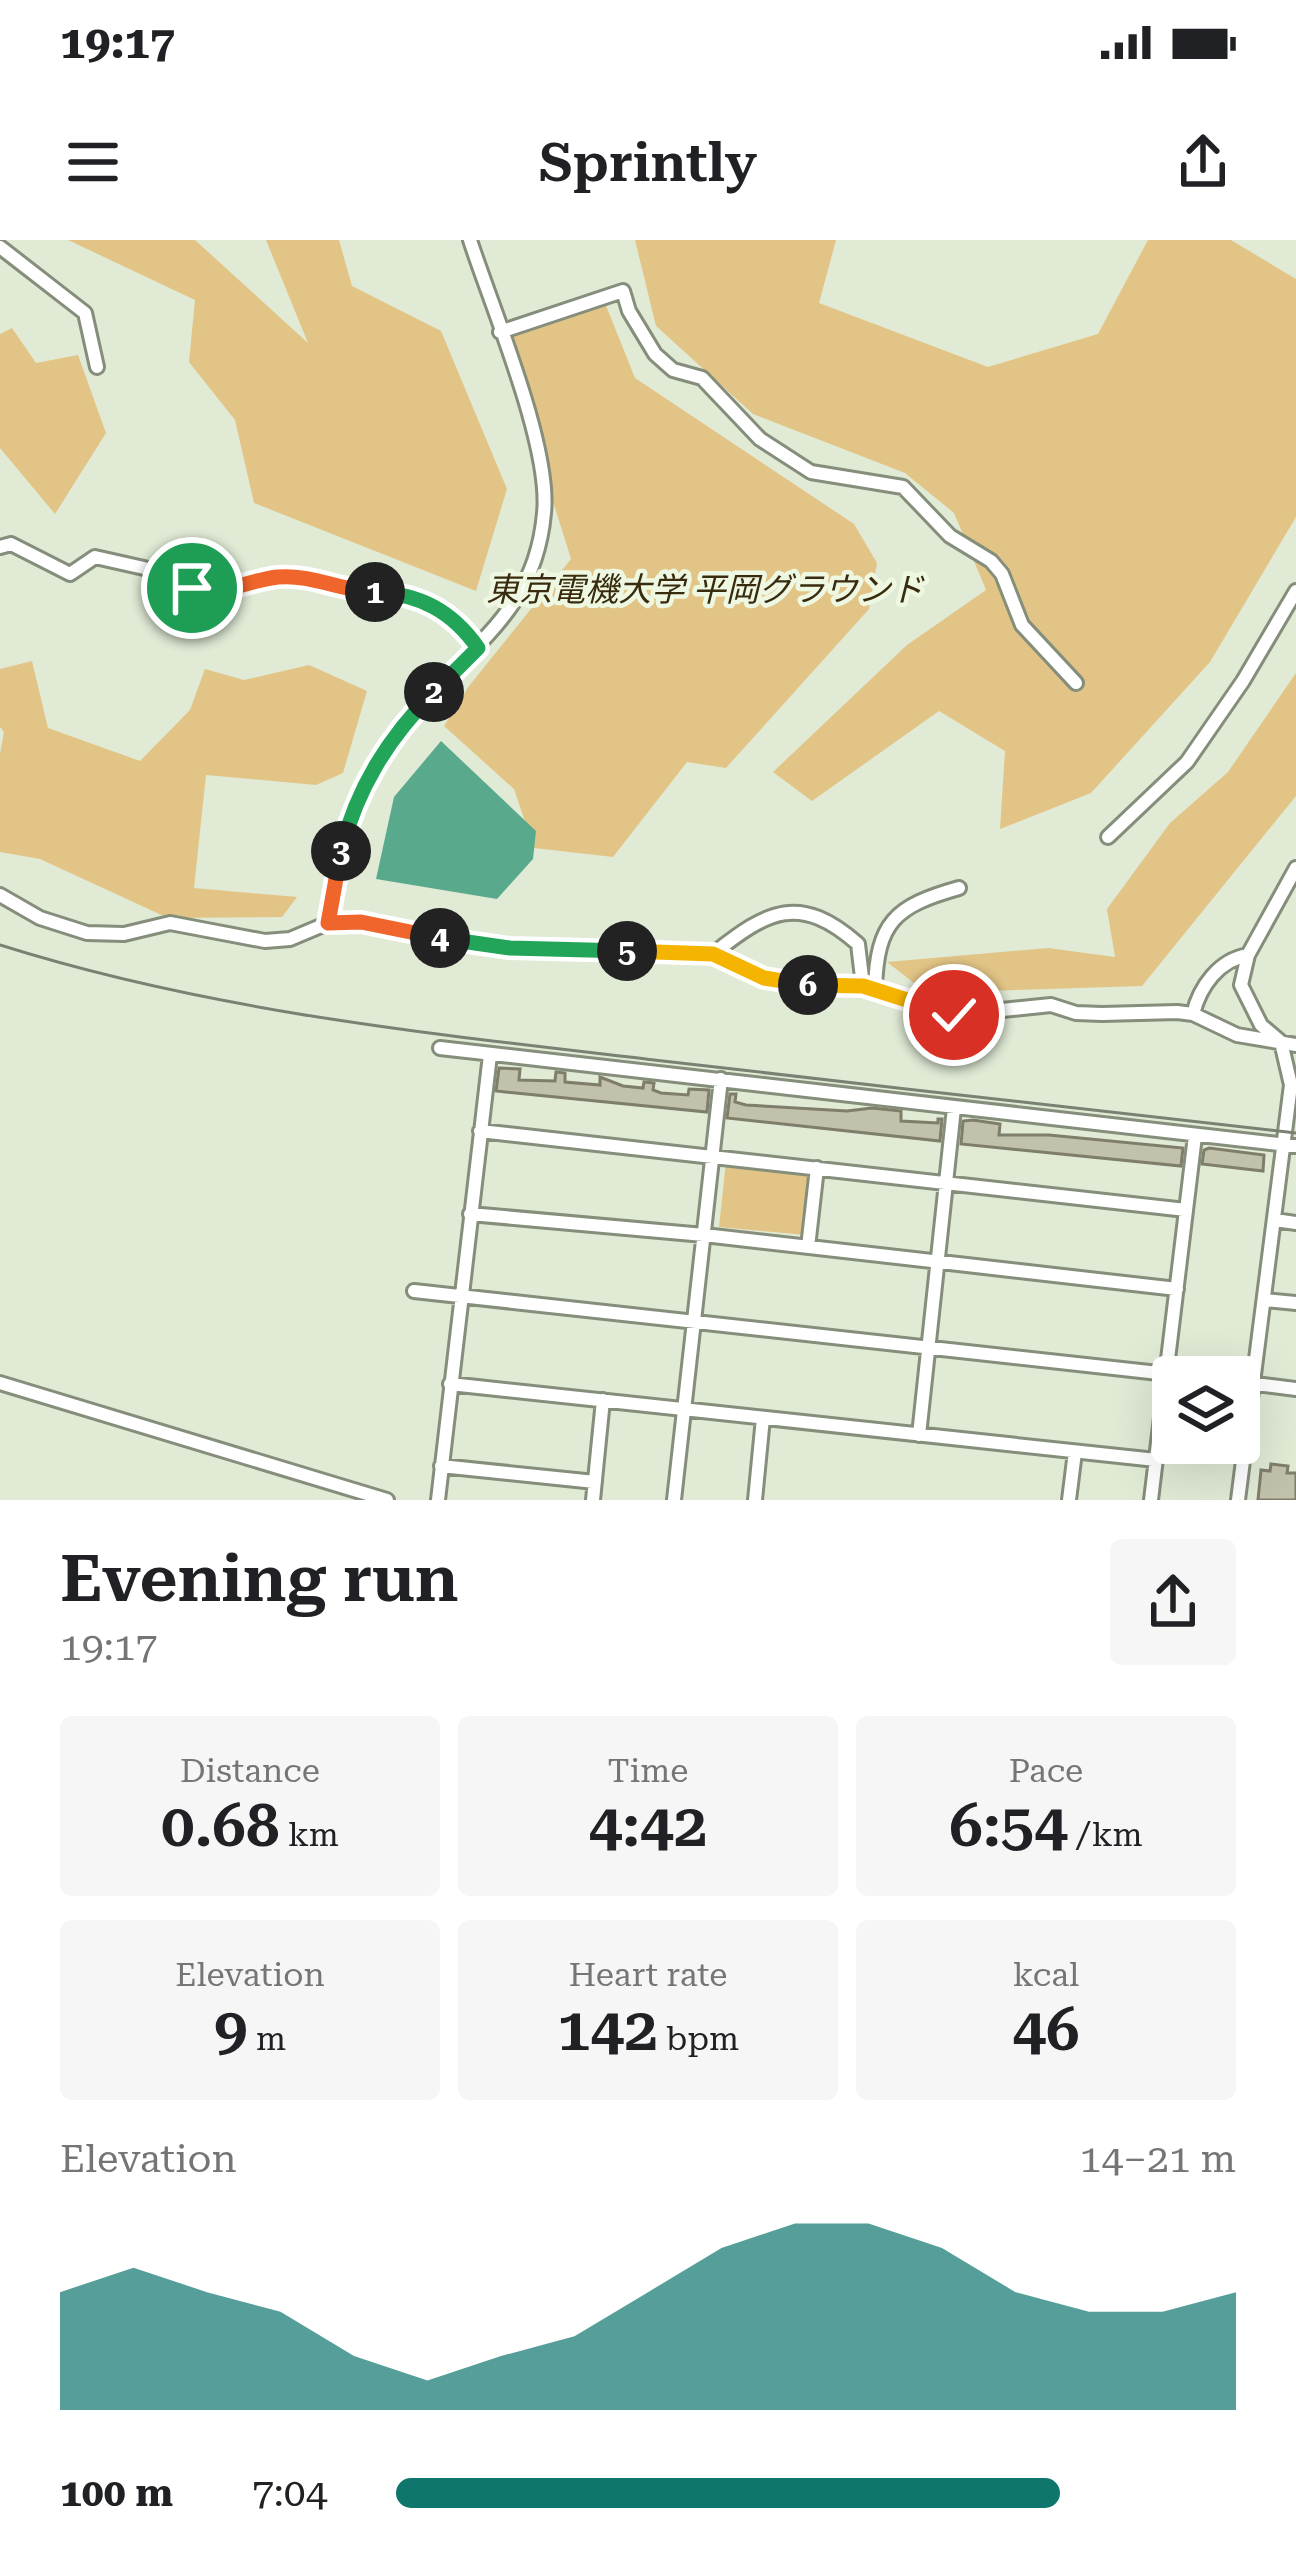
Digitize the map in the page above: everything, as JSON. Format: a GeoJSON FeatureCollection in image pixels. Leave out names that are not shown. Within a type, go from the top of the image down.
{"type":"FeatureCollection","features":[{"type":"Feature","properties":{"kind":"street"},"geometry":{"type":"LineString","coordinates":[[328,923],[348,821],[366,780],[409,717],[509,612],[528,582],[538,552],[545,511],[540,459],[470,240]]}},
{"type":"Feature","properties":{"kind":"street"},"geometry":{"type":"LineString","coordinates":[[0,247],[86,313],[98,367]]}},
{"type":"Feature","properties":{"kind":"street"},"geometry":{"type":"LineString","coordinates":[[500,332],[623,291],[656,354],[673,370],[702,378],[760,439],[811,472],[903,487],[950,536],[991,561],[1002,574],[1022,625],[1076,683]]}},
{"type":"Feature","properties":{"kind":"street"},"geometry":{"type":"LineString","coordinates":[[0,547],[11,544],[70,574],[95,557],[144,568],[206,592],[299,576],[361,592],[403,593],[440,608],[464,628],[478,648]]}},
{"type":"Feature","properties":{"kind":"street"},"geometry":{"type":"LineString","coordinates":[[1108,838],[1187,762],[1244,681],[1296,591]]}},
{"type":"Feature","properties":{"kind":"street"},"geometry":{"type":"LineString","coordinates":[[1252,1356],[1290,1145],[1291,1085],[1288,1044],[1262,1025],[1246,1001],[1242,973],[1296,868]]}},
{"type":"Feature","properties":{"kind":"street"},"geometry":{"type":"LineString","coordinates":[[869,988],[878,946],[890,922],[920,899],[959,888]]}},
{"type":"Feature","properties":{"kind":"street"},"geometry":{"type":"LineString","coordinates":[[0,895],[40,918],[87,933],[124,934],[170,923],[266,940],[290,939],[328,923],[361,922],[510,948],[713,954],[764,978],[794,985],[869,988],[954,1015],[1051,1005],[1076,1013],[1193,1014],[1237,1036],[1288,1044]]}},
{"type":"Feature","properties":{"kind":"street"},"geometry":{"type":"LineString","coordinates":[[713,954],[742,930],[790,911],[811,912],[858,944],[869,988]]}},
{"type":"Feature","properties":{"kind":"street"},"geometry":{"type":"LineString","coordinates":[[1193,1014],[1216,970],[1232,958],[1248,955]]}},
{"type":"Feature","properties":{"kind":"street"},"geometry":{"type":"LineString","coordinates":[[440,1048],[1290,1145]]}},
{"type":"Feature","properties":{"kind":"street"},"geometry":{"type":"LineString","coordinates":[[438,1500],[490,1055]]}},
{"type":"Feature","properties":{"kind":"street"},"geometry":{"type":"LineString","coordinates":[[674,1500],[721,1079]]}},
{"type":"Feature","properties":{"kind":"street"},"geometry":{"type":"LineString","coordinates":[[919,1435],[954,1108]]}},
{"type":"Feature","properties":{"kind":"street"},"geometry":{"type":"LineString","coordinates":[[481,1131],[1186,1210]]}},
{"type":"Feature","properties":{"kind":"street"},"geometry":{"type":"LineString","coordinates":[[1168,1356],[1195,1136]]}},
{"type":"Feature","properties":{"kind":"street"},"geometry":{"type":"LineString","coordinates":[[808,1247],[817,1168]]}},
{"type":"Feature","properties":{"kind":"street"},"geometry":{"type":"LineString","coordinates":[[470,1214],[704,1235],[1177,1289]]}},
{"type":"Feature","properties":{"kind":"street"},"geometry":{"type":"LineString","coordinates":[[1275,1220],[1296,1223]]}},
{"type":"Feature","properties":{"kind":"street"},"geometry":{"type":"LineString","coordinates":[[414,1292],[1152,1372]]}},
{"type":"Feature","properties":{"kind":"street"},"geometry":{"type":"LineString","coordinates":[[1265,1300],[1296,1304]]}},
{"type":"Feature","properties":{"kind":"street"},"geometry":{"type":"LineString","coordinates":[[0,1383],[387,1500]]}},
{"type":"Feature","properties":{"kind":"street"},"geometry":{"type":"LineString","coordinates":[[450,1384],[1152,1460]]}},
{"type":"Feature","properties":{"kind":"street"},"geometry":{"type":"LineString","coordinates":[[1260,1384],[1296,1388]]}},
{"type":"Feature","properties":{"kind":"street"},"geometry":{"type":"LineString","coordinates":[[593,1500],[604,1400]]}},
{"type":"Feature","properties":{"kind":"street"},"geometry":{"type":"LineString","coordinates":[[764,1418],[755,1499],[767,1500]]}},
{"type":"Feature","properties":{"kind":"street"},"geometry":{"type":"LineString","coordinates":[[1069,1500],[1075,1452]]}},
{"type":"Feature","properties":{"kind":"street"},"geometry":{"type":"LineString","coordinates":[[1151,1500],[1156,1464]]}},
{"type":"Feature","properties":{"kind":"street"},"geometry":{"type":"LineString","coordinates":[[1238,1500],[1240,1464]]}},
{"type":"Feature","properties":{"kind":"street"},"geometry":{"type":"LineString","coordinates":[[441,1466],[595,1482]]}},
{"type":"Feature","properties":{"kind":"green space"},"geometry":{"type":"Polygon","coordinates":[[[68,240],[195,240],[308,343],[266,240],[339,240],[352,286],[441,331],[507,489],[476,591],[254,503],[235,420],[189,362],[195,300],[68,240]]]}},
{"type":"Feature","properties":{"kind":"green space"},"geometry":{"type":"Polygon","coordinates":[[[635,240],[836,240],[819,303],[988,367],[1098,334],[1148,240],[1231,240],[1296,279],[1296,517],[1210,662],[1091,793],[1000,829],[1005,751],[939,711],[812,801],[773,772],[907,645],[986,590],[954,513],[905,473],[753,414],[656,326],[635,240]]]}},
{"type":"Feature","properties":{"kind":"green space","name":"東京電機大学 平岡グラウンド"},"geometry":{"type":"Polygon","coordinates":[[[603,298],[635,378],[854,524],[877,563],[869,609],[726,768],[687,762],[613,857],[534,848],[514,789],[444,726],[469,686],[571,559],[500,332],[603,298]]]}},
{"type":"Feature","properties":{"kind":"green space"},"geometry":{"type":"Polygon","coordinates":[[[12,328],[36,363],[78,355],[106,433],[55,514],[0,448],[0,334],[12,328]]]}},
{"type":"Feature","properties":{"kind":"green space"},"geometry":{"type":"Polygon","coordinates":[[[32,661],[48,728],[140,761],[190,710],[205,669],[244,680],[309,665],[367,691],[343,773],[316,785],[206,775],[194,888],[297,897],[282,917],[168,918],[40,859],[0,852],[4,732],[0,727],[0,669],[32,661]]]}},
{"type":"Feature","properties":{"kind":"green space"},"geometry":{"type":"Polygon","coordinates":[[[1296,673],[1296,796],[1142,986],[927,993],[887,962],[1048,948],[1115,957],[1107,909],[1170,823],[1228,772],[1296,673]]]}},
{"type":"Feature","properties":{"kind":"green space"},"geometry":{"type":"Polygon","coordinates":[[[726,1162],[814,1173],[806,1235],[719,1227],[726,1162]]]}},
{"type":"Feature","properties":{"kind":"shaded area"},"geometry":{"type":"Polygon","coordinates":[[[441,741],[536,831],[533,859],[497,899],[376,879],[394,797],[441,741]]]}},
{"type":"Feature","properties":{"kind":"building"},"geometry":{"type":"Polygon","coordinates":[[[499,1068],[520,1069],[519,1080],[555,1081],[556,1072],[565,1073],[565,1082],[600,1085],[600,1077],[623,1086],[643,1088],[644,1082],[654,1083],[653,1090],[661,1093],[688,1095],[689,1089],[709,1090],[707,1112],[496,1091],[499,1068]]]}},
{"type":"Feature","properties":{"kind":"building"},"geometry":{"type":"Polygon","coordinates":[[[730,1094],[736,1094],[735,1102],[746,1105],[872,1108],[901,1111],[901,1121],[938,1123],[942,1119],[940,1141],[727,1118],[730,1094]]]}},
{"type":"Feature","properties":{"kind":"building"},"geometry":{"type":"Polygon","coordinates":[[[963,1121],[1000,1124],[999,1135],[1183,1148],[1181,1166],[961,1144],[963,1121]]]}},
{"type":"Feature","properties":{"kind":"building"},"geometry":{"type":"Polygon","coordinates":[[[1204,1150],[1264,1155],[1263,1171],[1202,1164],[1204,1150]]]}},
{"type":"Feature","properties":{"kind":"building"},"geometry":{"type":"Polygon","coordinates":[[[1271,1464],[1288,1466],[1287,1473],[1296,1473],[1296,1500],[1258,1500],[1261,1470],[1270,1471],[1271,1464]]]}},
{"type":"Feature","properties":{"kind":"railway"},"geometry":{"type":"LineString","coordinates":[[0,945],[161,988],[406,1030],[1296,1133]]}},
{"type":"Feature","properties":{"kind":"route"},"geometry":{"type":"LineString","coordinates":[[192,588],[219,591],[272,577],[299,576],[361,592],[403,593],[440,608],[464,628],[478,648],[409,717],[366,780],[348,821],[328,923],[361,922],[510,948],[713,954],[764,978],[794,985],[863,986],[954,1015]]}}]}
